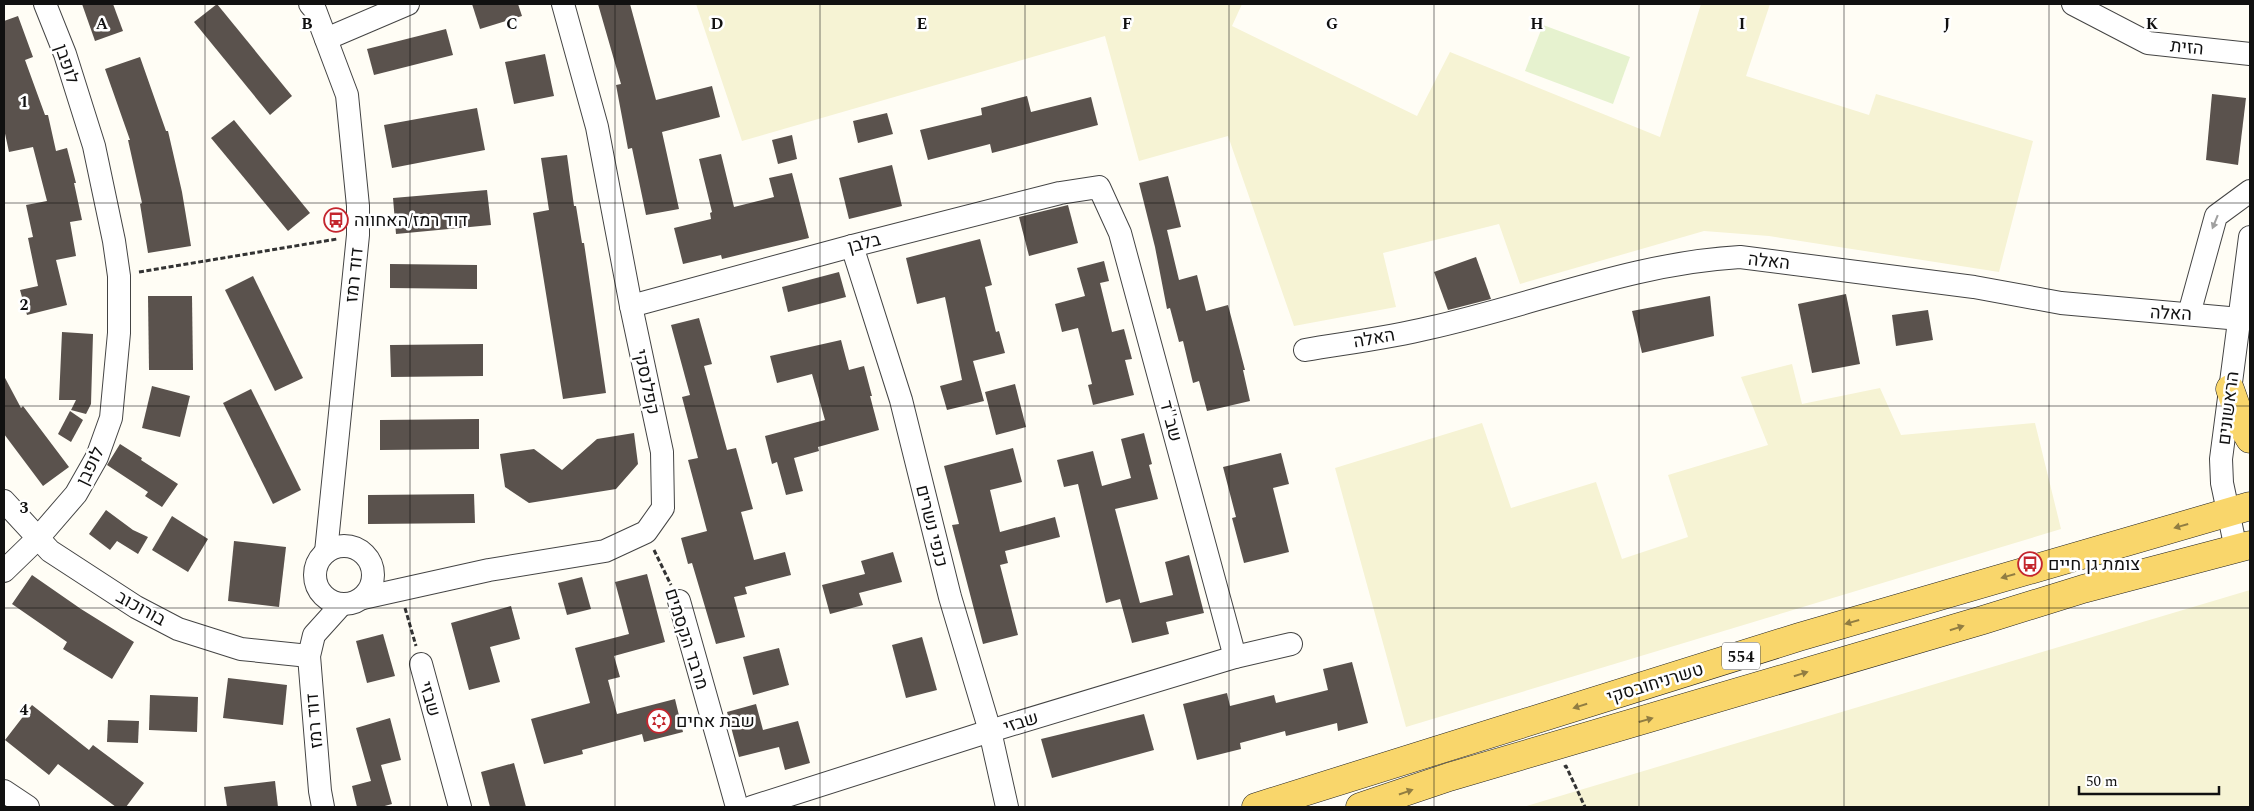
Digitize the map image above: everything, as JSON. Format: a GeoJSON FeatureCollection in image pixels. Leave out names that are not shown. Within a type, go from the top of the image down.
{"type":"FeatureCollection","features":[{"type":"Feature","properties":{"kind":"main road"},"geometry":{"type":"LineString","coordinates":[[2230,389],[2244,429],[2250,439]]}},
{"type":"Feature","properties":{"kind":"main road","name":"טשרניחובסקי"},"geometry":{"type":"LineString","coordinates":[[1256,807],[1790,640],[2239,509]]}},
{"type":"Feature","properties":{"kind":"main road","name":"טשרניחובסקי"},"geometry":{"type":"LineString","coordinates":[[1360,807],[1449,777],[1964,626],[2083,589],[2243,547]]}},
{"type":"Feature","properties":{"kind":"street","name":"לופבן"},"geometry":{"type":"LineString","coordinates":[[4,571],[38,538],[76,494],[97,457],[111,418],[119,333],[119,276],[114,241],[94,146],[65,54],[45,4]]}},
{"type":"Feature","properties":{"kind":"street","name":"דוד רמז"},"geometry":{"type":"LineString","coordinates":[[310,4],[315,10],[347,95],[358,206],[358,235],[326,552]]}},
{"type":"Feature","properties":{"kind":"street"},"geometry":{"type":"LineString","coordinates":[[326,39],[408,4]]}},
{"type":"Feature","properties":{"kind":"street","name":"קפלנסקי"},"geometry":{"type":"LineString","coordinates":[[363,598],[489,570],[605,551],[646,532],[663,508],[662,452],[631,306],[597,127],[564,4]]}},
{"type":"Feature","properties":{"kind":"street","name":"הזית"},"geometry":{"type":"LineString","coordinates":[[2073,4],[2148,43],[2250,54]]}},
{"type":"Feature","properties":{"kind":"street","name":"בלבן"},"geometry":{"type":"LineString","coordinates":[[631,306],[1060,192],[1099,187]]}},
{"type":"Feature","properties":{"kind":"street","name":"שב''ד"},"geometry":{"type":"LineString","coordinates":[[1099,187],[1120,233],[1235,657]]}},
{"type":"Feature","properties":{"kind":"street"},"geometry":{"type":"LineString","coordinates":[[2189,314],[2216,216],[2250,191]]}},
{"type":"Feature","properties":{"kind":"street","name":"הראשונים"},"geometry":{"type":"LineString","coordinates":[[2243,547],[2239,509],[2222,482],[2221,459],[2250,237]]}},
{"type":"Feature","properties":{"kind":"street","name":"כנפי נשרים"},"geometry":{"type":"LineString","coordinates":[[852,246],[901,400],[950,597],[990,731],[1007,807]]}},
{"type":"Feature","properties":{"kind":"street","name":"האלה"},"geometry":{"type":"LineString","coordinates":[[1305,350],[1429,328],[1658,268],[1703,259],[1740,257],[1974,287],[2061,303],[2240,319]]}},
{"type":"Feature","properties":{"kind":"street","name":"דוד רמז"},"geometry":{"type":"LineString","coordinates":[[332,493],[353,548]]}},
{"type":"Feature","properties":{"kind":"street","name":"בורוכוב"},"geometry":{"type":"LineString","coordinates":[[4,500],[50,552],[136,608],[178,629],[241,649],[312,646]]}},
{"type":"Feature","properties":{"kind":"street"},"geometry":{"type":"LineString","coordinates":[[338,546],[353,548],[365,555],[373,571],[372,585],[363,598],[354,603],[342,604],[327,599],[319,590],[314,575],[316,566],[326,552],[338,546]]}},
{"type":"Feature","properties":{"kind":"street"},"geometry":{"type":"LineString","coordinates":[[373,571],[411,588]]}},
{"type":"Feature","properties":{"kind":"street","name":"דוד רמז"},"geometry":{"type":"LineString","coordinates":[[319,590],[312,618],[312,646],[320,791],[323,807]]}},
{"type":"Feature","properties":{"kind":"street","name":"מרבד הקסמים"},"geometry":{"type":"LineString","coordinates":[[679,601],[737,807]]}},
{"type":"Feature","properties":{"kind":"street"},"geometry":{"type":"LineString","coordinates":[[312,646],[342,604]]}},
{"type":"Feature","properties":{"kind":"street","name":"שבזי"},"geometry":{"type":"LineString","coordinates":[[752,807],[990,731],[1235,657],[1291,644]]}},
{"type":"Feature","properties":{"kind":"street","name":"שבזי"},"geometry":{"type":"LineString","coordinates":[[421,664],[460,807]]}},
{"type":"Feature","properties":{"kind":"street"},"geometry":{"type":"LineString","coordinates":[[4,791],[28,807]]}},
{"type":"Feature","properties":{"kind":"path"},"geometry":{"type":"LineString","coordinates":[[119,276],[358,235]]}},
{"type":"Feature","properties":{"kind":"path","name":"מרבד הקסמים"},"geometry":{"type":"LineString","coordinates":[[646,532],[679,601]]}},
{"type":"Feature","properties":{"kind":"path","name":"שבזי"},"geometry":{"type":"LineString","coordinates":[[411,588],[421,664]]}},
{"type":"Feature","properties":{"kind":"path"},"geometry":{"type":"LineString","coordinates":[[1566,766],[1585,807]]}},
{"type":"Feature","properties":{"kind":"shaded area"},"geometry":{"type":"Polygon","coordinates":[[[696,4],[1242,4],[1232,26],[1417,116],[1450,52],[1660,137],[1701,4],[1770,4],[1746,76],[1869,115],[1876,94],[2033,141],[1999,272],[1769,236],[1704,231],[1520,284],[1499,224],[1383,253],[1396,307],[1294,326],[1228,136],[1139,161],[1105,36],[742,141],[696,4]]]}},
{"type":"Feature","properties":{"kind":"shaded area"},"geometry":{"type":"Polygon","coordinates":[[[1792,364],[1802,404],[1880,388],[1901,435],[2035,423],[2061,529],[1406,727],[1335,468],[1482,423],[1511,508],[1596,482],[1622,559],[1688,537],[1668,475],[1768,445],[1741,377],[1792,364]]]}},
{"type":"Feature","properties":{"kind":"shaded area"},"geometry":{"type":"Polygon","coordinates":[[[2250,590],[2250,807],[1523,807],[2250,590]]]}},
{"type":"Feature","properties":{"kind":"green space"},"geometry":{"type":"Polygon","coordinates":[[[1543,25],[1630,57],[1613,104],[1525,71],[1543,25]]]}},
{"type":"Feature","properties":{"kind":"building"},"geometry":{"type":"Polygon","coordinates":[[[82,4],[113,4],[123,31],[95,41],[82,4]]]}},
{"type":"Feature","properties":{"kind":"building"},"geometry":{"type":"Polygon","coordinates":[[[217,4],[292,96],[270,115],[194,22],[217,4]]]}},
{"type":"Feature","properties":{"kind":"building"},"geometry":{"type":"Polygon","coordinates":[[[472,4],[518,4],[522,16],[480,29],[472,4]]]}},
{"type":"Feature","properties":{"kind":"building"},"geometry":{"type":"Polygon","coordinates":[[[598,4],[630,4],[656,100],[712,86],[720,117],[662,132],[679,209],[646,215],[632,148],[628,149],[616,85],[621,84],[598,4]]]}},
{"type":"Feature","properties":{"kind":"building"},"geometry":{"type":"Polygon","coordinates":[[[18,16],[33,57],[25,60],[45,115],[48,115],[56,151],[67,148],[76,183],[74,183],[82,220],[70,222],[76,256],[56,260],[67,305],[27,315],[20,290],[38,286],[28,238],[33,237],[26,205],[47,201],[33,147],[9,152],[4,129],[4,21],[18,16]]]}},
{"type":"Feature","properties":{"kind":"building"},"geometry":{"type":"Polygon","coordinates":[[[446,29],[453,55],[374,75],[367,49],[446,29]]]}},
{"type":"Feature","properties":{"kind":"building"},"geometry":{"type":"Polygon","coordinates":[[[545,54],[554,96],[514,104],[505,62],[545,54]]]}},
{"type":"Feature","properties":{"kind":"building"},"geometry":{"type":"Polygon","coordinates":[[[140,57],[166,131],[168,131],[182,192],[191,246],[148,253],[140,204],[142,203],[128,140],[130,140],[105,69],[140,57]]]}},
{"type":"Feature","properties":{"kind":"building"},"geometry":{"type":"Polygon","coordinates":[[[2212,94],[2246,98],[2238,165],[2206,160],[2212,94]]]}},
{"type":"Feature","properties":{"kind":"building"},"geometry":{"type":"Polygon","coordinates":[[[1027,96],[1031,112],[1091,97],[1098,125],[992,153],[990,144],[928,160],[920,130],[982,115],[981,108],[1027,96]]]}},
{"type":"Feature","properties":{"kind":"building"},"geometry":{"type":"Polygon","coordinates":[[[477,108],[485,150],[392,168],[384,125],[477,108]]]}},
{"type":"Feature","properties":{"kind":"building"},"geometry":{"type":"Polygon","coordinates":[[[887,113],[893,134],[858,143],[853,121],[887,113]]]}},
{"type":"Feature","properties":{"kind":"building"},"geometry":{"type":"Polygon","coordinates":[[[234,120],[310,213],[288,231],[211,138],[234,120]]]}},
{"type":"Feature","properties":{"kind":"building"},"geometry":{"type":"Polygon","coordinates":[[[792,135],[797,159],[778,164],[772,140],[792,135]]]}},
{"type":"Feature","properties":{"kind":"building"},"geometry":{"type":"Polygon","coordinates":[[[721,154],[734,207],[774,197],[769,178],[792,173],[809,238],[722,259],[721,255],[683,264],[674,228],[711,219],[710,213],[712,212],[699,159],[721,154]]]}},
{"type":"Feature","properties":{"kind":"building"},"geometry":{"type":"Polygon","coordinates":[[[567,155],[574,206],[576,206],[582,243],[584,243],[606,393],[563,399],[533,213],[549,210],[541,158],[567,155]]]}},
{"type":"Feature","properties":{"kind":"building"},"geometry":{"type":"Polygon","coordinates":[[[892,165],[902,206],[849,219],[839,178],[892,165]]]}},
{"type":"Feature","properties":{"kind":"building"},"geometry":{"type":"Polygon","coordinates":[[[1168,176],[1181,227],[1167,230],[1179,280],[1197,275],[1206,311],[1228,305],[1245,370],[1243,370],[1250,401],[1207,411],[1199,381],[1193,383],[1183,341],[1179,342],[1170,308],[1167,309],[1155,247],[1139,183],[1168,176]]]}},
{"type":"Feature","properties":{"kind":"building"},"geometry":{"type":"Polygon","coordinates":[[[487,190],[491,225],[396,234],[393,198],[487,190]]]}},
{"type":"Feature","properties":{"kind":"building"},"geometry":{"type":"Polygon","coordinates":[[[1068,205],[1078,243],[1029,256],[1019,217],[1068,205]]]}},
{"type":"Feature","properties":{"kind":"building"},"geometry":{"type":"Polygon","coordinates":[[[980,239],[992,285],[985,287],[996,332],[999,331],[1005,353],[973,361],[984,401],[947,410],[940,386],[962,380],[945,297],[917,304],[906,258],[980,239]]]}},
{"type":"Feature","properties":{"kind":"building"},"geometry":{"type":"Polygon","coordinates":[[[1476,257],[1491,299],[1448,310],[1434,272],[1476,257]]]}},
{"type":"Feature","properties":{"kind":"building"},"geometry":{"type":"Polygon","coordinates":[[[1104,261],[1109,281],[1100,283],[1112,332],[1124,329],[1132,359],[1125,360],[1134,395],[1093,405],[1088,385],[1092,384],[1078,328],[1062,332],[1055,304],[1085,296],[1077,268],[1104,261]]]}},
{"type":"Feature","properties":{"kind":"building"},"geometry":{"type":"Polygon","coordinates":[[[390,264],[477,265],[477,289],[390,288],[390,264]]]}},
{"type":"Feature","properties":{"kind":"building"},"geometry":{"type":"Polygon","coordinates":[[[839,272],[846,297],[788,312],[782,287],[839,272]]]}},
{"type":"Feature","properties":{"kind":"building"},"geometry":{"type":"Polygon","coordinates":[[[253,276],[303,378],[275,391],[225,290],[253,276]]]}},
{"type":"Feature","properties":{"kind":"building"},"geometry":{"type":"Polygon","coordinates":[[[1846,294],[1860,364],[1812,373],[1798,304],[1846,294]]]}},
{"type":"Feature","properties":{"kind":"building"},"geometry":{"type":"Polygon","coordinates":[[[148,296],[192,296],[193,370],[149,370],[148,296]]]}},
{"type":"Feature","properties":{"kind":"building"},"geometry":{"type":"Polygon","coordinates":[[[1710,296],[1714,336],[1642,353],[1632,311],[1710,296]]]}},
{"type":"Feature","properties":{"kind":"building"},"geometry":{"type":"Polygon","coordinates":[[[1928,310],[1933,340],[1896,346],[1892,315],[1928,310]]]}},
{"type":"Feature","properties":{"kind":"building"},"geometry":{"type":"Polygon","coordinates":[[[699,318],[712,364],[704,366],[727,450],[736,448],[753,509],[741,512],[754,560],[785,552],[791,575],[745,587],[747,594],[734,597],[745,637],[716,644],[692,563],[688,564],[681,538],[707,531],[688,460],[698,458],[682,397],[690,395],[671,325],[699,318]]]}},
{"type":"Feature","properties":{"kind":"building"},"geometry":{"type":"Polygon","coordinates":[[[62,332],[93,334],[91,404],[86,414],[71,410],[76,400],[59,400],[62,332]]]}},
{"type":"Feature","properties":{"kind":"building"},"geometry":{"type":"Polygon","coordinates":[[[841,340],[849,370],[864,366],[879,430],[818,447],[819,451],[794,458],[803,491],[786,495],[777,462],[772,464],[765,436],[825,420],[812,374],[777,383],[770,356],[841,340]]]}},
{"type":"Feature","properties":{"kind":"building"},"geometry":{"type":"Polygon","coordinates":[[[483,344],[483,376],[391,377],[390,345],[483,344]]]}},
{"type":"Feature","properties":{"kind":"building"},"geometry":{"type":"Polygon","coordinates":[[[4,376],[21,408],[23,406],[69,467],[43,486],[4,434],[4,376]]]}},
{"type":"Feature","properties":{"kind":"building"},"geometry":{"type":"Polygon","coordinates":[[[1015,384],[1026,427],[996,435],[985,392],[1015,384]]]}},
{"type":"Feature","properties":{"kind":"building"},"geometry":{"type":"Polygon","coordinates":[[[152,386],[190,396],[180,437],[142,428],[152,386]]]}},
{"type":"Feature","properties":{"kind":"building"},"geometry":{"type":"Polygon","coordinates":[[[251,389],[301,490],[273,504],[223,403],[251,389]]]}},
{"type":"Feature","properties":{"kind":"building"},"geometry":{"type":"Polygon","coordinates":[[[70,411],[83,420],[71,442],[58,434],[70,411]]]}},
{"type":"Feature","properties":{"kind":"building"},"geometry":{"type":"Polygon","coordinates":[[[479,419],[479,449],[380,450],[380,420],[479,419]]]}},
{"type":"Feature","properties":{"kind":"building"},"geometry":{"type":"Polygon","coordinates":[[[634,433],[638,464],[616,489],[529,503],[505,487],[500,454],[534,449],[562,470],[597,439],[634,433]]]}},
{"type":"Feature","properties":{"kind":"building"},"geometry":{"type":"Polygon","coordinates":[[[1144,433],[1152,464],[1149,465],[1158,499],[1115,509],[1140,603],[1173,595],[1165,562],[1189,555],[1204,613],[1166,622],[1169,634],[1132,643],[1120,599],[1106,603],[1078,484],[1064,487],[1057,460],[1093,451],[1102,486],[1131,478],[1121,439],[1144,433]]]}},
{"type":"Feature","properties":{"kind":"building"},"geometry":{"type":"Polygon","coordinates":[[[120,444],[178,484],[162,507],[145,496],[148,492],[107,465],[120,444]]]}},
{"type":"Feature","properties":{"kind":"building"},"geometry":{"type":"Polygon","coordinates":[[[1013,448],[1022,482],[990,490],[1000,532],[1055,517],[1060,537],[1005,551],[1008,563],[1000,565],[1018,635],[983,644],[952,525],[959,524],[944,466],[1013,448]]]}},
{"type":"Feature","properties":{"kind":"building"},"geometry":{"type":"Polygon","coordinates":[[[1281,453],[1289,484],[1273,488],[1289,552],[1244,563],[1232,518],[1236,517],[1223,467],[1281,453]]]}},
{"type":"Feature","properties":{"kind":"building"},"geometry":{"type":"Polygon","coordinates":[[[474,494],[475,523],[368,524],[368,495],[474,494]]]}},
{"type":"Feature","properties":{"kind":"building"},"geometry":{"type":"Polygon","coordinates":[[[106,510],[133,530],[148,537],[138,554],[117,541],[110,550],[89,534],[106,510]]]}},
{"type":"Feature","properties":{"kind":"building"},"geometry":{"type":"Polygon","coordinates":[[[172,516],[208,539],[188,572],[152,550],[172,516]]]}},
{"type":"Feature","properties":{"kind":"building"},"geometry":{"type":"Polygon","coordinates":[[[234,541],[286,547],[279,607],[228,601],[234,541]]]}},
{"type":"Feature","properties":{"kind":"building"},"geometry":{"type":"Polygon","coordinates":[[[893,552],[902,582],[859,593],[863,605],[830,614],[822,585],[865,574],[861,561],[893,552]]]}},
{"type":"Feature","properties":{"kind":"building"},"geometry":{"type":"Polygon","coordinates":[[[647,574],[665,642],[614,656],[620,677],[608,680],[617,714],[675,699],[683,732],[644,742],[642,734],[582,750],[583,754],[544,764],[531,719],[590,703],[575,648],[629,634],[615,582],[647,574]]]}},
{"type":"Feature","properties":{"kind":"building"},"geometry":{"type":"Polygon","coordinates":[[[32,575],[81,609],[134,642],[112,679],[63,649],[67,642],[12,604],[32,575]]]}},
{"type":"Feature","properties":{"kind":"building"},"geometry":{"type":"Polygon","coordinates":[[[582,577],[591,609],[567,615],[558,583],[582,577]]]}},
{"type":"Feature","properties":{"kind":"building"},"geometry":{"type":"Polygon","coordinates":[[[511,606],[520,639],[490,647],[500,682],[469,690],[451,623],[511,606]]]}},
{"type":"Feature","properties":{"kind":"building"},"geometry":{"type":"Polygon","coordinates":[[[383,634],[395,676],[367,683],[356,641],[383,634]]]}},
{"type":"Feature","properties":{"kind":"building"},"geometry":{"type":"Polygon","coordinates":[[[922,637],[937,690],[906,698],[892,645],[922,637]]]}},
{"type":"Feature","properties":{"kind":"building"},"geometry":{"type":"Polygon","coordinates":[[[779,648],[789,685],[753,695],[743,657],[779,648]]]}},
{"type":"Feature","properties":{"kind":"building"},"geometry":{"type":"Polygon","coordinates":[[[1352,662],[1368,723],[1338,731],[1337,723],[1286,736],[1285,731],[1240,743],[1241,749],[1197,760],[1183,704],[1227,693],[1230,706],[1274,695],[1276,703],[1328,690],[1323,669],[1352,662]]]}},
{"type":"Feature","properties":{"kind":"building"},"geometry":{"type":"Polygon","coordinates":[[[228,678],[287,685],[283,725],[223,718],[228,678]]]}},
{"type":"Feature","properties":{"kind":"building"},"geometry":{"type":"Polygon","coordinates":[[[150,695],[198,697],[197,732],[149,730],[150,695]]]}},
{"type":"Feature","properties":{"kind":"building"},"geometry":{"type":"Polygon","coordinates":[[[756,704],[763,730],[798,721],[810,763],[785,770],[779,747],[739,757],[727,712],[756,704]]]}},
{"type":"Feature","properties":{"kind":"building"},"geometry":{"type":"Polygon","coordinates":[[[32,705],[89,750],[93,745],[144,783],[126,807],[116,807],[58,764],[49,775],[5,740],[32,705]]]}},
{"type":"Feature","properties":{"kind":"building"},"geometry":{"type":"Polygon","coordinates":[[[1144,714],[1154,750],[1052,778],[1041,739],[1144,714]]]}},
{"type":"Feature","properties":{"kind":"building"},"geometry":{"type":"Polygon","coordinates":[[[390,718],[401,760],[381,765],[392,804],[381,807],[357,807],[352,786],[371,781],[356,728],[390,718]]]}},
{"type":"Feature","properties":{"kind":"building"},"geometry":{"type":"Polygon","coordinates":[[[108,720],[139,721],[138,743],[107,742],[108,720]]]}},
{"type":"Feature","properties":{"kind":"building"},"geometry":{"type":"Polygon","coordinates":[[[514,763],[526,807],[490,807],[481,772],[514,763]]]}},
{"type":"Feature","properties":{"kind":"building"},"geometry":{"type":"Polygon","coordinates":[[[275,781],[278,807],[227,807],[224,787],[275,781]]]}},
{"type":"Feature","properties":{"kind":"place","name":"דוד רמז/האחווה"},"geometry":{"type":"Point","coordinates":[336,220]}},
{"type":"Feature","properties":{"kind":"place","name":"צומת גן חיים"},"geometry":{"type":"Point","coordinates":[2030,564]}},
{"type":"Feature","properties":{"kind":"place","name":"שבת אחים"},"geometry":{"type":"Point","coordinates":[659,721]}}]}
